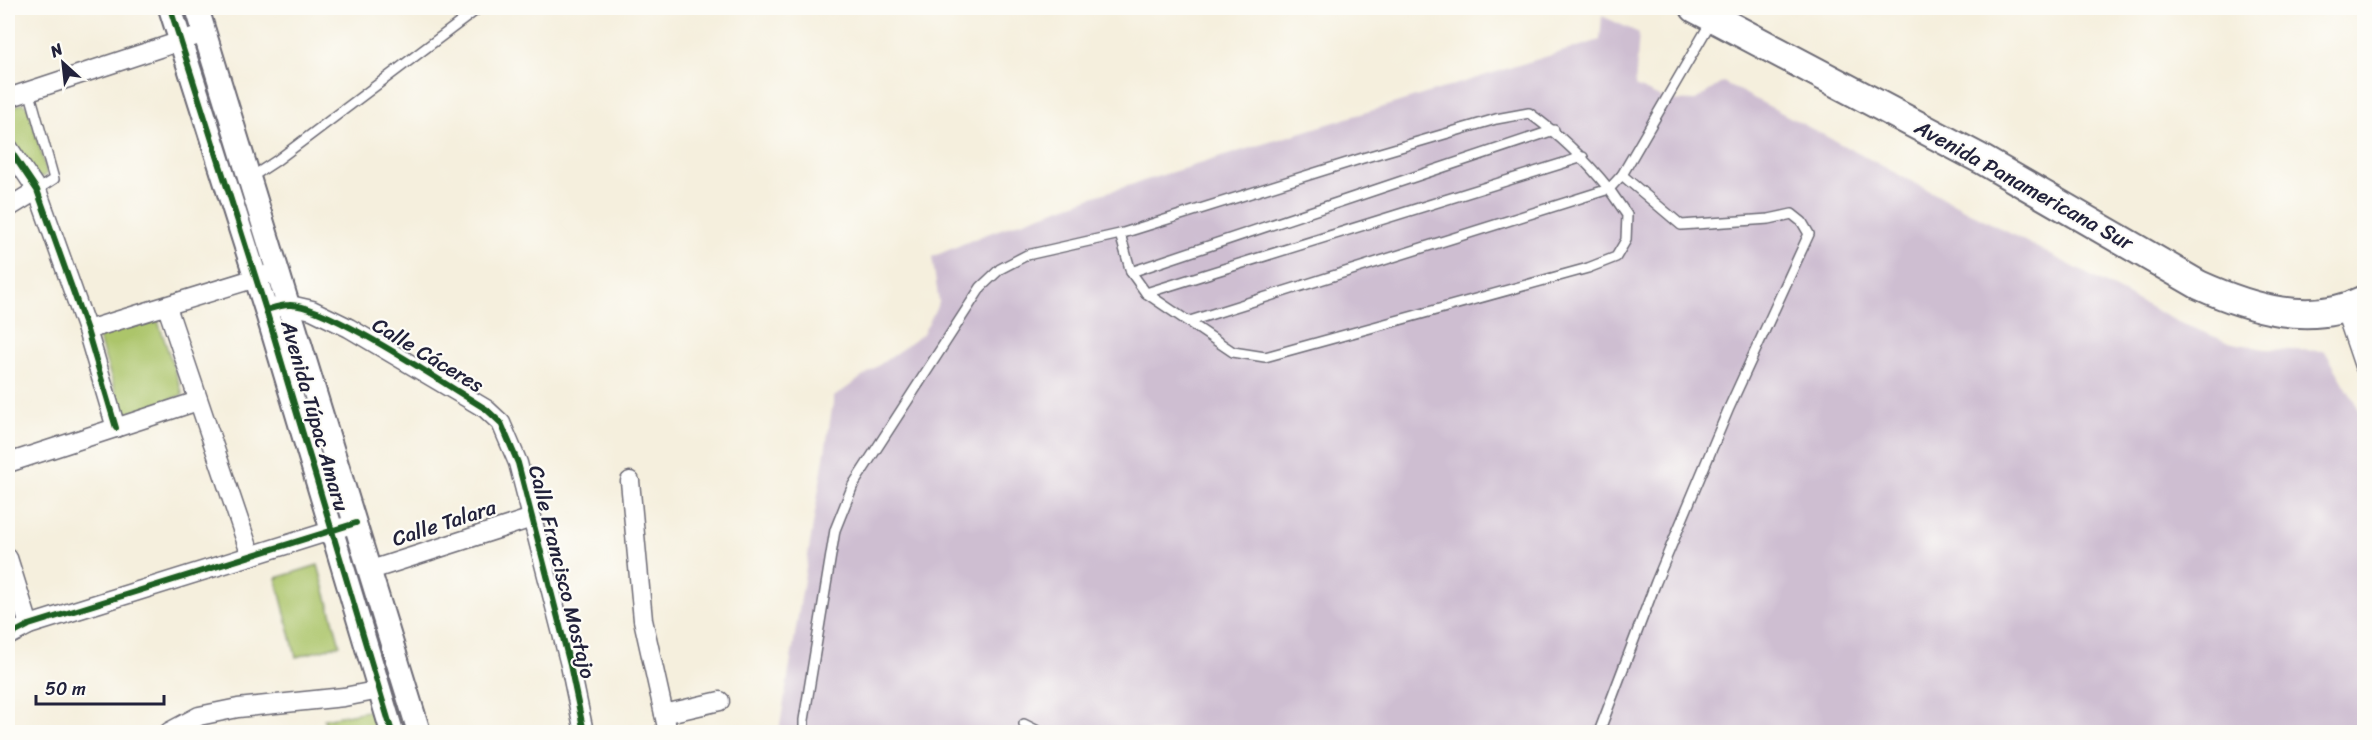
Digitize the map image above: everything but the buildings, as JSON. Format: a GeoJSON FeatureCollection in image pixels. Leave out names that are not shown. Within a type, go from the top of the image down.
{"type":"FeatureCollection","features":[{"type":"Feature","properties":{"kind":"main road","name":"Avenida Panamericana Sur"},"geometry":{"type":"LineString","coordinates":[[1704,13],[1982,159],[2199,285],[2225,297],[2262,310],[2355,305]]}},
{"type":"Feature","properties":{"kind":"street","name":"Avenida Túpac Amaru"},"geometry":{"type":"LineString","coordinates":[[170,8],[266,310],[392,732]]}},
{"type":"Feature","properties":{"kind":"street","name":"Avenida Túpac Amaru"},"geometry":{"type":"LineString","coordinates":[[197,8],[290,305],[419,732]]}},
{"type":"Feature","properties":{"kind":"street"},"geometry":{"type":"LineString","coordinates":[[8,98],[205,33]]}},
{"type":"Feature","properties":{"kind":"street"},"geometry":{"type":"LineString","coordinates":[[8,147],[37,190],[87,330],[116,428]]}},
{"type":"Feature","properties":{"kind":"street"},"geometry":{"type":"LineString","coordinates":[[8,208],[37,190]]}},
{"type":"Feature","properties":{"kind":"street"},"geometry":{"type":"LineString","coordinates":[[87,330],[279,270]]}},
{"type":"Feature","properties":{"kind":"street","name":"Calle Cáceres"},"geometry":{"type":"LineString","coordinates":[[266,310],[290,305],[312,310],[349,328],[486,409],[501,423]]}},
{"type":"Feature","properties":{"kind":"street"},"geometry":{"type":"LineString","coordinates":[[2355,305],[2364,366]]}},
{"type":"Feature","properties":{"kind":"street"},"geometry":{"type":"LineString","coordinates":[[166,307],[251,556]]}},
{"type":"Feature","properties":{"kind":"street"},"geometry":{"type":"LineString","coordinates":[[8,463],[198,401]]}},
{"type":"Feature","properties":{"kind":"street","name":"Calle Francisco Mostajo"},"geometry":{"type":"LineString","coordinates":[[501,423],[518,463],[570,665],[584,732]]}},
{"type":"Feature","properties":{"kind":"street"},"geometry":{"type":"LineString","coordinates":[[630,482],[643,620],[668,732]]}},
{"type":"Feature","properties":{"kind":"street","name":"Calle Talara"},"geometry":{"type":"LineString","coordinates":[[371,570],[532,518]]}},
{"type":"Feature","properties":{"kind":"street"},"geometry":{"type":"LineString","coordinates":[[8,636],[29,625],[356,523]]}},
{"type":"Feature","properties":{"kind":"street"},"geometry":{"type":"LineString","coordinates":[[8,558],[29,625]]}},
{"type":"Feature","properties":{"kind":"street"},"geometry":{"type":"LineString","coordinates":[[169,732],[199,716],[238,708],[344,697],[380,690]]}},
{"type":"Feature","properties":{"kind":"street"},"geometry":{"type":"LineString","coordinates":[[664,714],[720,701]]}},
{"type":"Feature","properties":{"kind":"lane"},"geometry":{"type":"LineString","coordinates":[[250,177],[276,161],[479,8]]}},
{"type":"Feature","properties":{"kind":"lane"},"geometry":{"type":"LineString","coordinates":[[1190,321],[1609,189],[1622,175],[1704,13]]}},
{"type":"Feature","properties":{"kind":"lane"},"geometry":{"type":"LineString","coordinates":[[29,90],[54,178],[37,190]]}},
{"type":"Feature","properties":{"kind":"lane"},"geometry":{"type":"LineString","coordinates":[[804,732],[804,720],[835,530],[853,484],[981,287],[993,275],[1027,255],[1120,234],[1496,119],[1529,113],[1554,130],[1583,157],[1627,216],[1626,240],[1616,257],[1588,268],[1265,357],[1233,352],[1146,293],[1131,272],[1120,234]]}},
{"type":"Feature","properties":{"kind":"lane"},"geometry":{"type":"LineString","coordinates":[[1131,272],[1554,130]]}},
{"type":"Feature","properties":{"kind":"lane"},"geometry":{"type":"LineString","coordinates":[[1146,293],[1583,157]]}},
{"type":"Feature","properties":{"kind":"lane"},"geometry":{"type":"LineString","coordinates":[[1599,732],[1656,582],[1725,419],[1809,234],[1802,222],[1792,214],[1769,219],[1681,225],[1622,175]]}},
{"type":"Feature","properties":{"kind":"lane"},"geometry":{"type":"LineString","coordinates":[[1024,724],[1040,732]]}},
{"type":"Feature","properties":{"kind":"shaded area"},"geometry":{"type":"Polygon","coordinates":[[[1602,16],[1639,33],[1635,86],[1666,100],[1694,101],[1723,82],[2178,322],[2228,342],[2265,349],[2325,351],[2364,418],[2364,732],[779,732],[834,397],[923,334],[939,302],[932,257],[984,235],[1098,195],[1600,40],[1602,16]]]}},
{"type":"Feature","properties":{"kind":"green space"},"geometry":{"type":"Polygon","coordinates":[[[22,103],[28,107],[47,173],[44,177],[38,177],[8,133],[8,110],[22,103]]]}},
{"type":"Feature","properties":{"kind":"green space"},"geometry":{"type":"Polygon","coordinates":[[[157,318],[183,395],[123,415],[98,336],[157,318]]]}},
{"type":"Feature","properties":{"kind":"green space"},"geometry":{"type":"Polygon","coordinates":[[[356,527],[409,732],[398,732],[342,531],[356,527]]]}},
{"type":"Feature","properties":{"kind":"green space"},"geometry":{"type":"Polygon","coordinates":[[[318,565],[340,645],[296,657],[276,578],[318,565]]]}},
{"type":"Feature","properties":{"kind":"green space"},"geometry":{"type":"Polygon","coordinates":[[[372,710],[379,732],[327,732],[324,719],[372,710]]]}},
{"type":"Feature","properties":{"kind":"cycle path"},"geometry":{"type":"LineString","coordinates":[[170,8],[266,310],[392,732]]}},
{"type":"Feature","properties":{"kind":"cycle path"},"geometry":{"type":"LineString","coordinates":[[8,147],[37,190],[87,330],[116,428]]}},
{"type":"Feature","properties":{"kind":"cycle path"},"geometry":{"type":"LineString","coordinates":[[266,310],[289,305],[306,308],[330,317],[417,366],[486,409],[501,423],[518,463],[570,665],[584,732]]}},
{"type":"Feature","properties":{"kind":"cycle path"},"geometry":{"type":"LineString","coordinates":[[8,636],[29,625],[356,523]]}}]}
